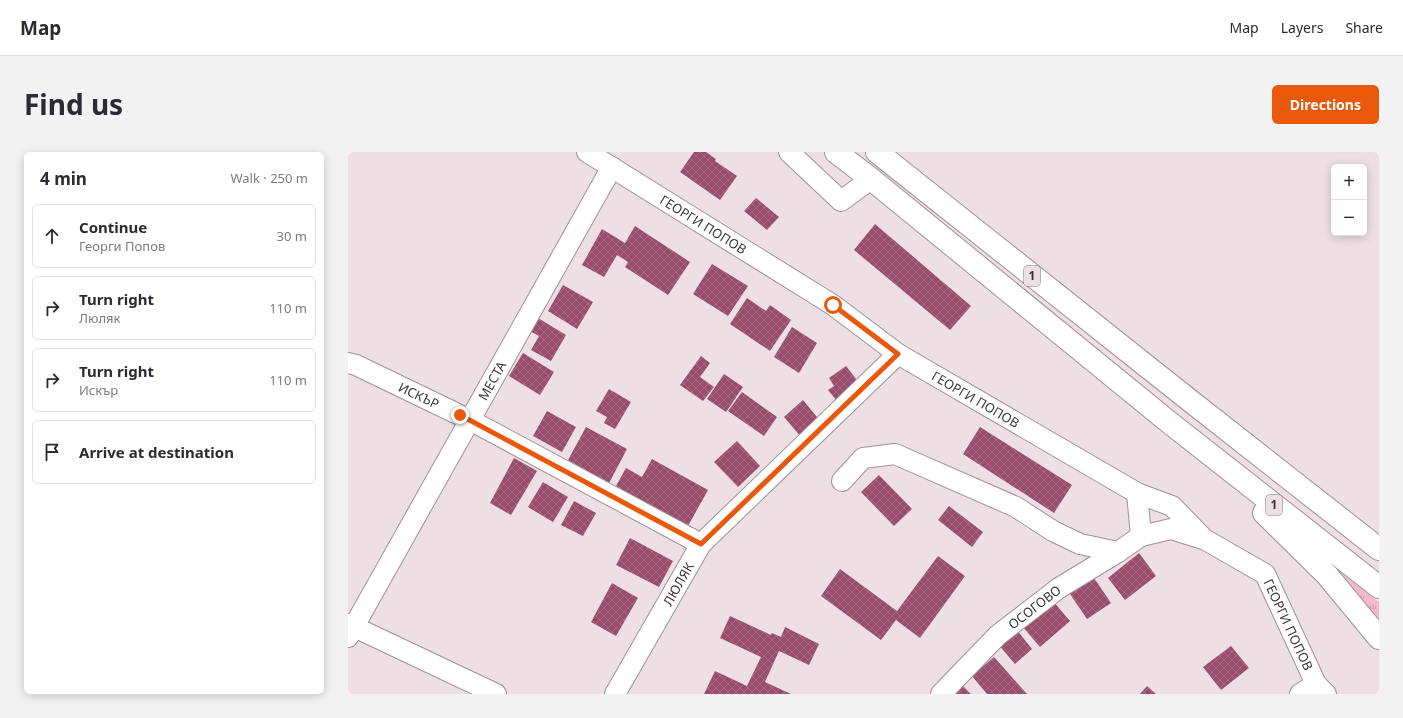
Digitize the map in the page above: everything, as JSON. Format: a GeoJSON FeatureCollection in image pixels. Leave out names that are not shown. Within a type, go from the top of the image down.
{"type":"FeatureCollection","features":[{"type":"Feature","properties":{"kind":"main road","name":"1"},"geometry":{"type":"LineString","coordinates":[[836,152],[1170,423],[1379,587]]}},
{"type":"Feature","properties":{"kind":"main road","name":"1"},"geometry":{"type":"LineString","coordinates":[[877,152],[1379,549]]}},
{"type":"Feature","properties":{"kind":"main road"},"geometry":{"type":"LineString","coordinates":[[1188,399],[1379,534]]}},
{"type":"Feature","properties":{"kind":"main road"},"geometry":{"type":"LineString","coordinates":[[1170,423],[1327,575],[1379,638]]}},
{"type":"Feature","properties":{"kind":"street","name":"ГЕОРГИ ПОПОВ"},"geometry":{"type":"LineString","coordinates":[[587,152],[833,305],[898,354],[1138,493],[1172,506],[1204,539],[1265,574],[1314,691]]}},
{"type":"Feature","properties":{"kind":"street"},"geometry":{"type":"LineString","coordinates":[[789,152],[841,201],[871,179]]}},
{"type":"Feature","properties":{"kind":"street","name":"МЕСТА"},"geometry":{"type":"LineString","coordinates":[[350,629],[470,420],[612,167]]}},
{"type":"Feature","properties":{"kind":"street","name":"ЛЮЛЯК"},"geometry":{"type":"LineString","coordinates":[[615,694],[701,544],[898,354]]}},
{"type":"Feature","properties":{"kind":"street","name":"ИСКЪР"},"geometry":{"type":"LineString","coordinates":[[348,363],[356,365],[470,420],[701,544]]}},
{"type":"Feature","properties":{"kind":"street"},"geometry":{"type":"LineString","coordinates":[[842,481],[863,458],[895,454],[1016,507],[1053,531],[1080,544],[1118,552]]}},
{"type":"Feature","properties":{"kind":"street"},"geometry":{"type":"LineString","coordinates":[[1138,493],[1142,536],[1171,529],[1204,539]]}},
{"type":"Feature","properties":{"kind":"street","name":"ОСОГОВО"},"geometry":{"type":"LineString","coordinates":[[941,694],[998,635],[1059,588],[1142,536]]}},
{"type":"Feature","properties":{"kind":"street"},"geometry":{"type":"LineString","coordinates":[[350,629],[496,694]]}},
{"type":"Feature","properties":{"kind":"green space"},"geometry":{"type":"Polygon","coordinates":[[[1336,569],[1379,602],[1379,625],[1336,569]]]}},
{"type":"Feature","properties":{"kind":"building"},"geometry":{"type":"Polygon","coordinates":[[[694,152],[706,152],[716,159],[715,161],[737,176],[720,200],[680,172],[694,152]]]}},
{"type":"Feature","properties":{"kind":"building"},"geometry":{"type":"Polygon","coordinates":[[[756,198],[779,217],[767,230],[744,211],[756,198]]]}},
{"type":"Feature","properties":{"kind":"building"},"geometry":{"type":"Polygon","coordinates":[[[875,224],[971,306],[950,330],[854,250],[875,224]]]}},
{"type":"Feature","properties":{"kind":"building"},"geometry":{"type":"Polygon","coordinates":[[[635,226],[690,262],[668,295],[625,267],[628,262],[617,255],[604,277],[582,265],[602,229],[625,243],[635,226]]]}},
{"type":"Feature","properties":{"kind":"building"},"geometry":{"type":"Polygon","coordinates":[[[712,264],[748,286],[728,316],[693,294],[712,264]]]}},
{"type":"Feature","properties":{"kind":"building"},"geometry":{"type":"Polygon","coordinates":[[[563,285],[593,302],[577,329],[548,311],[563,285]]]}},
{"type":"Feature","properties":{"kind":"building"},"geometry":{"type":"Polygon","coordinates":[[[747,298],[766,311],[770,305],[791,320],[770,351],[730,324],[747,298]]]}},
{"type":"Feature","properties":{"kind":"building"},"geometry":{"type":"Polygon","coordinates":[[[538,318],[566,335],[551,361],[531,350],[539,336],[530,331],[538,318]]]}},
{"type":"Feature","properties":{"kind":"building"},"geometry":{"type":"Polygon","coordinates":[[[792,327],[817,343],[799,373],[774,357],[792,327]]]}},
{"type":"Feature","properties":{"kind":"building"},"geometry":{"type":"Polygon","coordinates":[[[523,353],[554,372],[540,395],[509,376],[523,353]]]}},
{"type":"Feature","properties":{"kind":"building"},"geometry":{"type":"Polygon","coordinates":[[[701,356],[710,363],[700,377],[714,387],[703,401],[680,385],[701,356]]]}},
{"type":"Feature","properties":{"kind":"building"},"geometry":{"type":"Polygon","coordinates":[[[846,366],[860,384],[837,401],[828,390],[834,386],[829,378],[846,366]]]}},
{"type":"Feature","properties":{"kind":"building"},"geometry":{"type":"Polygon","coordinates":[[[724,374],[743,387],[726,412],[707,399],[724,374]]]}},
{"type":"Feature","properties":{"kind":"building"},"geometry":{"type":"Polygon","coordinates":[[[609,389],[631,402],[615,429],[604,423],[607,417],[596,411],[609,389]]]}},
{"type":"Feature","properties":{"kind":"building"},"geometry":{"type":"Polygon","coordinates":[[[742,392],[777,417],[764,436],[728,411],[742,392]]]}},
{"type":"Feature","properties":{"kind":"building"},"geometry":{"type":"Polygon","coordinates":[[[803,400],[821,422],[802,438],[784,417],[803,400]]]}},
{"type":"Feature","properties":{"kind":"building"},"geometry":{"type":"Polygon","coordinates":[[[547,411],[576,427],[562,452],[533,436],[547,411]]]}},
{"type":"Feature","properties":{"kind":"building"},"geometry":{"type":"Polygon","coordinates":[[[586,427],[627,449],[609,483],[568,460],[586,427]]]}},
{"type":"Feature","properties":{"kind":"building"},"geometry":{"type":"Polygon","coordinates":[[[980,427],[1072,485],[1054,513],[963,454],[980,427]]]}},
{"type":"Feature","properties":{"kind":"building"},"geometry":{"type":"Polygon","coordinates":[[[737,441],[760,466],[738,487],[714,462],[737,441]]]}},
{"type":"Feature","properties":{"kind":"building"},"geometry":{"type":"Polygon","coordinates":[[[514,458],[537,471],[511,515],[490,503],[514,458]]]}},
{"type":"Feature","properties":{"kind":"building"},"geometry":{"type":"Polygon","coordinates":[[[652,459],[708,490],[688,526],[616,486],[626,468],[642,477],[652,459]]]}},
{"type":"Feature","properties":{"kind":"building"},"geometry":{"type":"Polygon","coordinates":[[[879,475],[912,509],[894,526],[861,492],[879,475]]]}},
{"type":"Feature","properties":{"kind":"building"},"geometry":{"type":"Polygon","coordinates":[[[543,482],[568,497],[553,522],[528,507],[543,482]]]}},
{"type":"Feature","properties":{"kind":"building"},"geometry":{"type":"Polygon","coordinates":[[[574,501],[596,513],[583,536],[561,525],[574,501]]]}},
{"type":"Feature","properties":{"kind":"building"},"geometry":{"type":"Polygon","coordinates":[[[949,506],[983,532],[972,547],[938,520],[949,506]]]}},
{"type":"Feature","properties":{"kind":"building"},"geometry":{"type":"Polygon","coordinates":[[[630,538],[673,561],[659,587],[616,565],[630,538]]]}},
{"type":"Feature","properties":{"kind":"building"},"geometry":{"type":"Polygon","coordinates":[[[1139,553],[1156,576],[1125,600],[1108,578],[1139,553]]]}},
{"type":"Feature","properties":{"kind":"building"},"geometry":{"type":"Polygon","coordinates":[[[938,556],[965,576],[920,638],[896,620],[881,640],[821,596],[840,569],[897,611],[938,556]]]}},
{"type":"Feature","properties":{"kind":"building"},"geometry":{"type":"Polygon","coordinates":[[[1092,575],[1111,603],[1087,619],[1068,591],[1092,575]]]}},
{"type":"Feature","properties":{"kind":"building"},"geometry":{"type":"Polygon","coordinates":[[[612,583],[638,598],[616,636],[591,622],[612,583]]]}},
{"type":"Feature","properties":{"kind":"building"},"geometry":{"type":"Polygon","coordinates":[[[1052,600],[1070,621],[1040,647],[1022,626],[1052,600]]]}},
{"type":"Feature","properties":{"kind":"building"},"geometry":{"type":"Polygon","coordinates":[[[730,616],[771,635],[772,633],[781,637],[785,627],[819,644],[809,665],[779,651],[765,682],[791,694],[704,694],[715,671],[747,686],[761,657],[720,638],[730,616]]]}},
{"type":"Feature","properties":{"kind":"building"},"geometry":{"type":"Polygon","coordinates":[[[1016,629],[1032,649],[1015,664],[998,644],[1016,629]]]}},
{"type":"Feature","properties":{"kind":"building"},"geometry":{"type":"Polygon","coordinates":[[[1231,646],[1249,668],[1221,690],[1203,667],[1231,646]]]}},
{"type":"Feature","properties":{"kind":"building"},"geometry":{"type":"Polygon","coordinates":[[[994,657],[1027,694],[987,694],[972,676],[994,657]]]}},
{"type":"Feature","properties":{"kind":"building"},"geometry":{"type":"Polygon","coordinates":[[[961,684],[971,694],[952,694],[961,684]]]}},
{"type":"Feature","properties":{"kind":"building"},"geometry":{"type":"Polygon","coordinates":[[[1147,686],[1156,694],[1140,694],[1147,686]]]}},
{"type":"Feature","properties":{"kind":"route"},"geometry":{"type":"LineString","coordinates":[[460,415],[701,544],[898,354],[833,305]]}}]}
